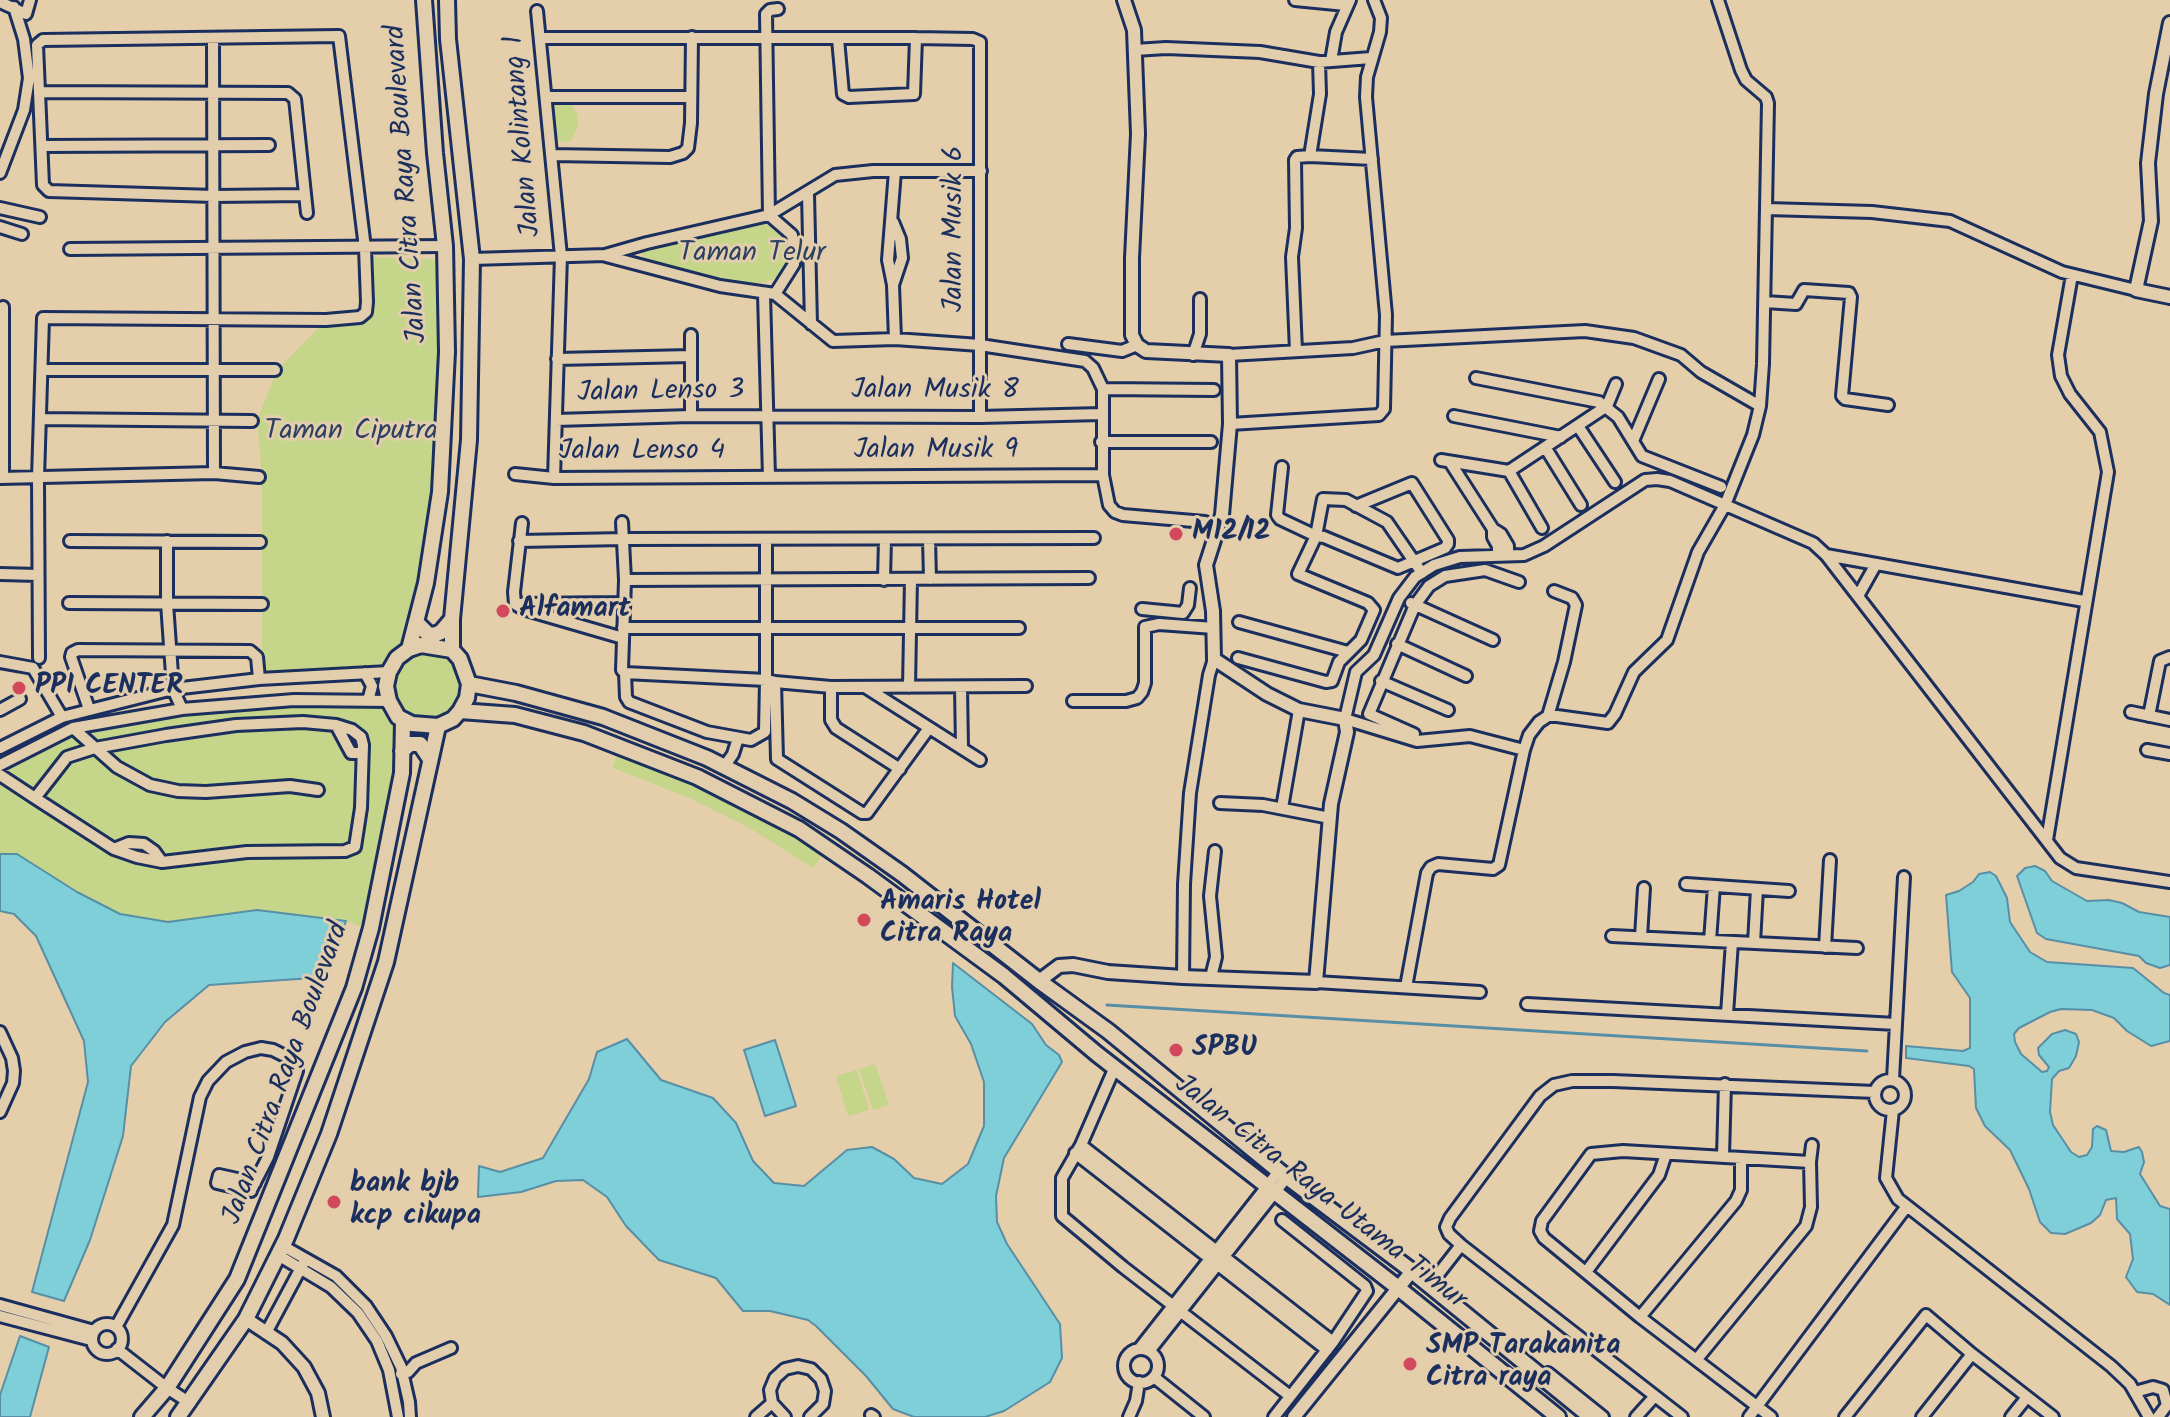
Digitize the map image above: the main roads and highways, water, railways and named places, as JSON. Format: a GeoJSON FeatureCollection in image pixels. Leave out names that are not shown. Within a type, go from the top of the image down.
{"type":"FeatureCollection","features":[{"type":"Feature","properties":{"kind":"main road","name":"Jalan Citra Raya Boulevard"},"geometry":{"type":"LineString","coordinates":[[409,649],[426,583],[440,492],[447,352],[445,246],[424,0]]}},
{"type":"Feature","properties":{"kind":"main road","name":"Jalan Citra Raya Boulevard"},"geometry":{"type":"LineString","coordinates":[[447,0],[448,39],[472,259],[469,440],[452,619],[452,650]]}},
{"type":"Feature","properties":{"kind":"main road"},"geometry":{"type":"LineString","coordinates":[[436,158],[449,151],[463,155]]}},
{"type":"Feature","properties":{"kind":"main road"},"geometry":{"type":"LineString","coordinates":[[447,352],[460,357],[472,353]]}},
{"type":"Feature","properties":{"kind":"main road"},"geometry":{"type":"LineString","coordinates":[[416,622],[428,634],[434,635],[445,629],[452,619]]}},
{"type":"Feature","properties":{"kind":"main road"},"geometry":{"type":"LineString","coordinates":[[434,645],[452,650],[460,659],[469,684],[467,698],[453,719],[428,727],[398,717],[389,701],[386,686],[397,658],[409,649],[434,645]]}},
{"type":"Feature","properties":{"kind":"main road","name":"Jalan Citra Raya Utama Timur"},"geometry":{"type":"LineString","coordinates":[[469,684],[603,717],[724,767],[792,801],[841,831],[1108,1031],[1283,1174],[1412,1271],[1591,1417]]}},
{"type":"Feature","properties":{"kind":"main road"},"geometry":{"type":"LineString","coordinates":[[484,713],[479,699],[483,691],[490,688]]}},
{"type":"Feature","properties":{"kind":"main road","name":"Jalan Citra Raya Utama Timur"},"geometry":{"type":"LineString","coordinates":[[460,711],[541,720],[592,735],[697,777],[799,829],[1004,976],[1554,1414]]}},
{"type":"Feature","properties":{"kind":"main road","name":"Jalan Citra Raya Boulevard"},"geometry":{"type":"LineString","coordinates":[[142,1417],[167,1388],[237,1279],[354,988],[371,928],[402,773],[403,720]]}},
{"type":"Feature","properties":{"kind":"main road","name":"Jalan Citra Raya Boulevard"},"geometry":{"type":"LineString","coordinates":[[178,1417],[246,1319],[281,1250],[329,1134],[376,994],[396,921],[438,726]]}},
{"type":"Feature","properties":{"kind":"main road"},"geometry":{"type":"LineString","coordinates":[[402,751],[410,744],[420,744],[430,759]]}},
{"type":"Feature","properties":{"kind":"main road"},"geometry":{"type":"LineString","coordinates":[[920,915],[933,900]]}},
{"type":"Feature","properties":{"kind":"main road"},"geometry":{"type":"LineString","coordinates":[[1169,1109],[1182,1092]]}},
{"type":"Feature","properties":{"kind":"main road"},"geometry":{"type":"LineString","coordinates":[[1554,1414],[1563,1394]]}},
{"type":"Feature","properties":{"kind":"water"},"geometry":{"type":"Polygon","coordinates":[[[0,854],[17,854],[77,892],[120,914],[168,922],[257,910],[346,921],[328,968],[313,978],[209,985],[165,1022],[131,1066],[123,1136],[90,1240],[64,1301],[32,1292],[88,1082],[84,1041],[36,936],[14,914],[0,911],[0,854]]]}},
{"type":"Feature","properties":{"kind":"water"},"geometry":{"type":"Polygon","coordinates":[[[2035,866],[2045,871],[2052,881],[2087,901],[2109,900],[2139,912],[2170,917],[2170,965],[2160,968],[2146,963],[2139,956],[2046,939],[2037,933],[2017,876],[2025,868],[2035,866]]]}},
{"type":"Feature","properties":{"kind":"water"},"geometry":{"type":"Polygon","coordinates":[[[1990,872],[1996,876],[2007,898],[2010,922],[2030,952],[2047,962],[2133,968],[2170,995],[2170,1041],[2151,1046],[2127,1031],[2114,1018],[2092,1010],[2061,1009],[2050,1012],[2019,1028],[2014,1034],[2021,1054],[2042,1072],[2049,1067],[2039,1055],[2038,1048],[2052,1034],[2065,1030],[2076,1034],[2079,1042],[2076,1056],[2069,1068],[2059,1071],[2052,1079],[2050,1112],[2053,1125],[2071,1152],[2079,1157],[2087,1155],[2092,1147],[2093,1129],[2097,1126],[2106,1130],[2111,1151],[2124,1152],[2139,1147],[2144,1162],[2140,1174],[2160,1206],[2170,1209],[2170,1305],[2153,1294],[2137,1292],[2126,1277],[2133,1259],[2130,1234],[2117,1219],[2116,1198],[2106,1200],[2100,1215],[2091,1223],[2065,1234],[2051,1233],[2040,1222],[2029,1189],[2010,1150],[1985,1126],[1976,1108],[1974,1069],[1906,1058],[1906,1046],[1963,1051],[1970,1048],[1970,998],[1952,972],[1946,895],[1959,891],[1979,874],[1990,872]]]}},
{"type":"Feature","properties":{"kind":"water"},"geometry":{"type":"Polygon","coordinates":[[[953,963],[1032,1024],[1062,1062],[1004,1158],[996,1196],[997,1222],[1007,1244],[1060,1324],[1062,1358],[1050,1382],[1004,1411],[985,1417],[914,1417],[893,1409],[866,1376],[808,1320],[770,1311],[743,1311],[716,1278],[659,1260],[626,1226],[607,1197],[583,1180],[556,1181],[521,1192],[478,1197],[479,1166],[500,1172],[543,1158],[589,1079],[597,1052],[627,1039],[661,1080],[713,1098],[736,1123],[753,1161],[774,1183],[804,1186],[847,1150],[872,1147],[894,1159],[914,1178],[942,1184],[968,1164],[984,1126],[984,1082],[971,1044],[955,1016],[953,963]]]}},
{"type":"Feature","properties":{"kind":"water"},"geometry":{"type":"Polygon","coordinates":[[[775,1040],[796,1106],[765,1116],[744,1050],[775,1040]]]}},
{"type":"Feature","properties":{"kind":"water"},"geometry":{"type":"Polygon","coordinates":[[[20,1336],[49,1347],[30,1417],[0,1417],[0,1395],[20,1336]]]}},
{"type":"Feature","properties":{"kind":"waterway"},"geometry":{"type":"LineString","coordinates":[[1107,1005],[1867,1051]]}},
{"type":"Feature","properties":{"kind":"place","name":"M12/12"},"geometry":{"type":"Point","coordinates":[1176,534]}},
{"type":"Feature","properties":{"kind":"place","name":"Alfamart"},"geometry":{"type":"Point","coordinates":[503,611]}},
{"type":"Feature","properties":{"kind":"place","name":"PPI CENTER"},"geometry":{"type":"Point","coordinates":[19,688]}},
{"type":"Feature","properties":{"kind":"place","name":"Amaris Hotel Citra Raya"},"geometry":{"type":"Point","coordinates":[864,920]}},
{"type":"Feature","properties":{"kind":"place","name":"SPBU"},"geometry":{"type":"Point","coordinates":[1176,1050]}},
{"type":"Feature","properties":{"kind":"place","name":"bank bjb kcp cikupa"},"geometry":{"type":"Point","coordinates":[334,1202]}},
{"type":"Feature","properties":{"kind":"place","name":"SMP Tarakanita Citra raya"},"geometry":{"type":"Point","coordinates":[1410,1364]}},
{"type":"Feature","properties":{"kind":"park label","name":"Taman Telur"},"geometry":{"type":"Point","coordinates":[752,255]}},
{"type":"Feature","properties":{"kind":"park label","name":"Taman Ciputra"},"geometry":{"type":"Point","coordinates":[351,433]}}]}
